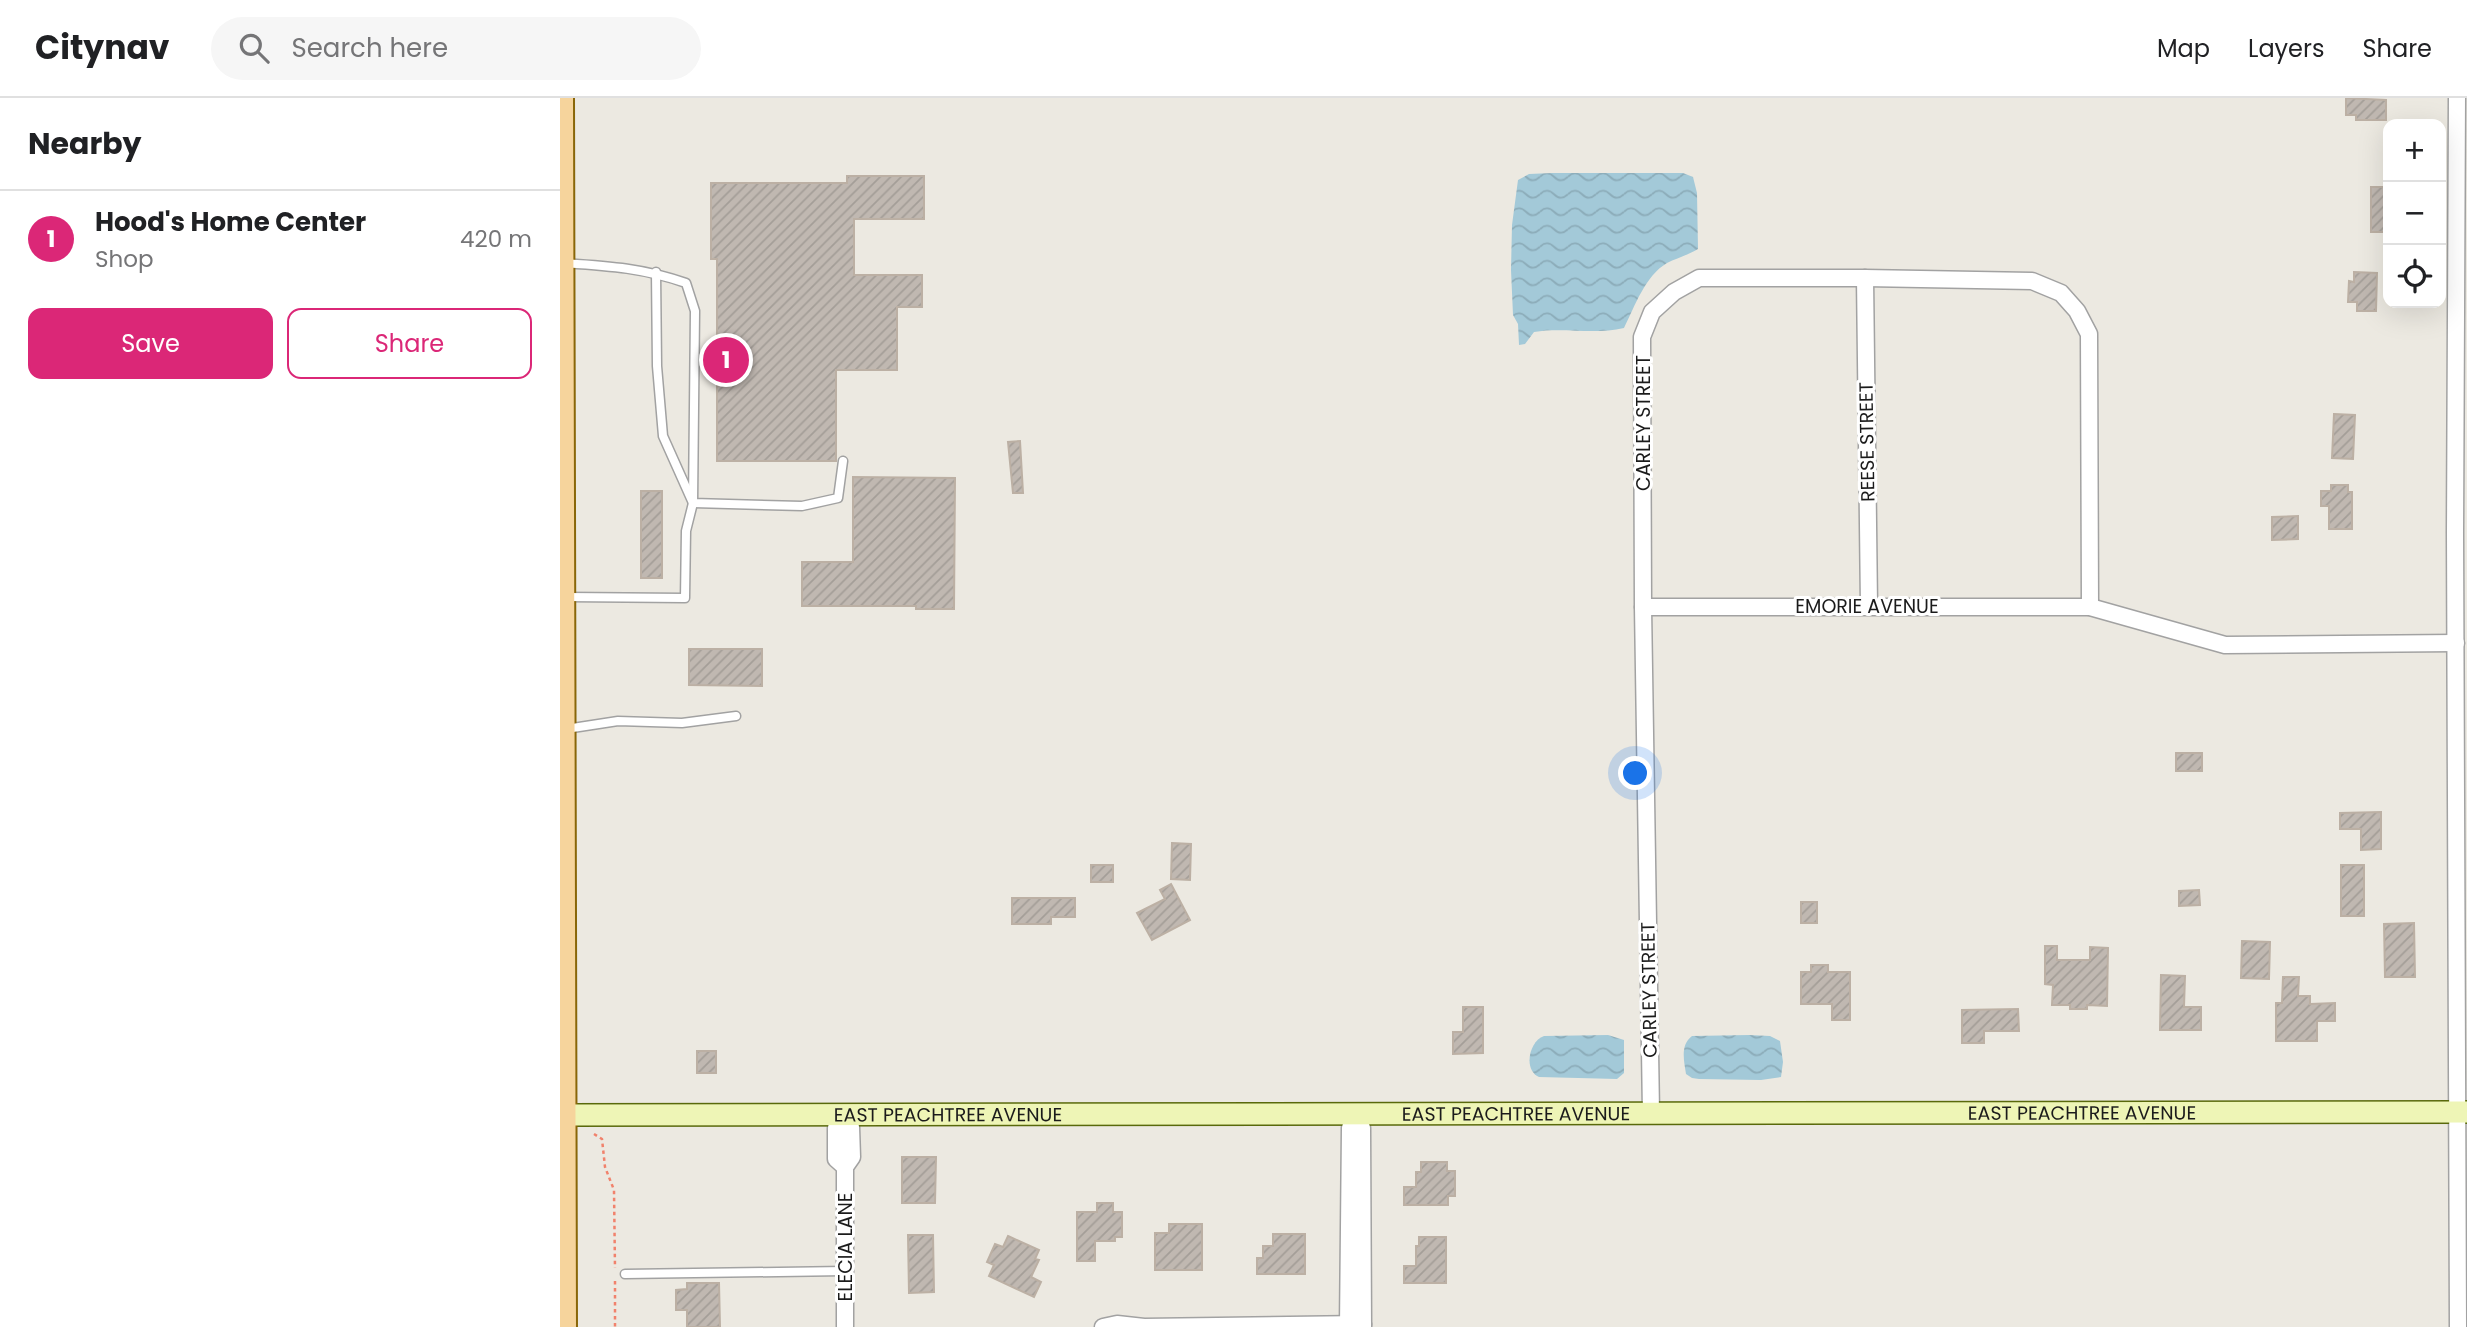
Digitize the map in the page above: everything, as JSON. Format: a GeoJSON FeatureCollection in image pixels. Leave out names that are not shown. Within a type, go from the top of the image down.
{"type":"FeatureCollection","features":[{"type":"Feature","properties":{"kind":"main road"},"geometry":{"type":"LineString","coordinates":[[561,98],[564,1327]]}},
{"type":"Feature","properties":{"kind":"street"},"geometry":{"type":"LineString","coordinates":[[2457,98],[2456,643],[2462,1112],[2458,1327]]}},
{"type":"Feature","properties":{"kind":"street","name":"CARLEY STREET"},"geometry":{"type":"LineString","coordinates":[[1651,1113],[1643,607],[1642,337],[1652,312],[1674,292],[1699,278],[2032,281],[2061,293],[2077,311],[2089,334],[2090,607]]}},
{"type":"Feature","properties":{"kind":"street","name":"REESE STREET"},"geometry":{"type":"LineString","coordinates":[[1865,278],[1869,606]]}},
{"type":"Feature","properties":{"kind":"street","name":"EMORIE AVENUE"},"geometry":{"type":"LineString","coordinates":[[1643,607],[2090,607],[2225,645],[2456,643]]}},
{"type":"Feature","properties":{"kind":"street","name":"EAST PEACHTREE AVENUE"},"geometry":{"type":"LineString","coordinates":[[562,1115],[2462,1112]]}},
{"type":"Feature","properties":{"kind":"street"},"geometry":{"type":"LineString","coordinates":[[1103,1327],[1117,1324],[1144,1327],[1356,1326],[1350,1128],[1355,1113]]}},
{"type":"Feature","properties":{"kind":"street","name":"ELECIA LANE"},"geometry":{"type":"LineString","coordinates":[[844,1115],[836,1128],[836,1159],[845,1167],[845,1327]]}},
{"type":"Feature","properties":{"kind":"lane"},"geometry":{"type":"LineString","coordinates":[[561,263],[656,272],[686,283],[695,310],[693,503],[686,531],[685,598],[563,597]]}},
{"type":"Feature","properties":{"kind":"lane"},"geometry":{"type":"LineString","coordinates":[[656,272],[657,366],[663,436],[693,503]]}},
{"type":"Feature","properties":{"kind":"lane"},"geometry":{"type":"LineString","coordinates":[[693,503],[802,506],[838,498],[844,460]]}},
{"type":"Feature","properties":{"kind":"lane"},"geometry":{"type":"LineString","coordinates":[[563,729],[618,721],[682,723],[736,716]]}},
{"type":"Feature","properties":{"kind":"lane"},"geometry":{"type":"LineString","coordinates":[[625,1274],[845,1271]]}},
{"type":"Feature","properties":{"kind":"path"},"geometry":{"type":"LineString","coordinates":[[593,1133],[602,1139],[606,1167],[614,1190],[615,1327]]}},
{"type":"Feature","properties":{"kind":"water"},"geometry":{"type":"Polygon","coordinates":[[[1683,173],[1693,177],[1697,193],[1698,249],[1659,269],[1641,292],[1624,328],[1534,332],[1525,344],[1519,345],[1518,324],[1513,315],[1511,270],[1512,225],[1518,180],[1529,174],[1683,173]]]}},
{"type":"Feature","properties":{"kind":"water"},"geometry":{"type":"Polygon","coordinates":[[[1608,1035],[1624,1040],[1624,1073],[1617,1079],[1539,1077],[1531,1068],[1532,1049],[1544,1036],[1608,1035]]]}},
{"type":"Feature","properties":{"kind":"water"},"geometry":{"type":"Polygon","coordinates":[[[1692,1036],[1770,1036],[1780,1041],[1783,1062],[1781,1077],[1761,1080],[1699,1079],[1686,1074],[1684,1049],[1692,1036]]]}},
{"type":"Feature","properties":{"kind":"building"},"geometry":{"type":"Polygon","coordinates":[[[2346,98],[2386,100],[2386,119],[2356,120],[2356,115],[2346,115],[2346,98]]]}},
{"type":"Feature","properties":{"kind":"building"},"geometry":{"type":"Polygon","coordinates":[[[847,176],[924,176],[924,219],[854,219],[854,275],[922,275],[922,307],[897,307],[897,370],[836,370],[836,461],[717,461],[717,259],[711,259],[711,183],[847,183],[847,176]]]}},
{"type":"Feature","properties":{"kind":"building"},"geometry":{"type":"Polygon","coordinates":[[[2371,187],[2383,187],[2383,232],[2371,232],[2371,187]]]}},
{"type":"Feature","properties":{"kind":"building"},"geometry":{"type":"Polygon","coordinates":[[[2354,272],[2377,273],[2376,311],[2357,311],[2357,302],[2348,302],[2349,281],[2354,282],[2354,272]]]}},
{"type":"Feature","properties":{"kind":"building"},"geometry":{"type":"Polygon","coordinates":[[[2334,414],[2355,415],[2353,459],[2332,458],[2334,414]]]}},
{"type":"Feature","properties":{"kind":"building"},"geometry":{"type":"Polygon","coordinates":[[[1020,441],[1023,493],[1013,493],[1008,442],[1020,441]]]}},
{"type":"Feature","properties":{"kind":"building"},"geometry":{"type":"Polygon","coordinates":[[[853,477],[955,478],[954,609],[916,609],[916,606],[802,606],[802,562],[853,562],[853,477]]]}},
{"type":"Feature","properties":{"kind":"building"},"geometry":{"type":"Polygon","coordinates":[[[2331,485],[2348,485],[2348,492],[2352,492],[2352,529],[2329,529],[2329,506],[2321,506],[2321,491],[2331,491],[2331,485]]]}},
{"type":"Feature","properties":{"kind":"building"},"geometry":{"type":"Polygon","coordinates":[[[641,491],[662,491],[662,578],[641,578],[641,491]]]}},
{"type":"Feature","properties":{"kind":"building"},"geometry":{"type":"Polygon","coordinates":[[[2298,516],[2298,539],[2272,540],[2272,517],[2298,516]]]}},
{"type":"Feature","properties":{"kind":"building"},"geometry":{"type":"Polygon","coordinates":[[[689,649],[762,649],[762,686],[689,685],[689,649]]]}},
{"type":"Feature","properties":{"kind":"building"},"geometry":{"type":"Polygon","coordinates":[[[2176,753],[2202,753],[2202,771],[2176,771],[2176,753]]]}},
{"type":"Feature","properties":{"kind":"building"},"geometry":{"type":"Polygon","coordinates":[[[2381,812],[2381,849],[2361,850],[2361,829],[2340,829],[2340,813],[2381,812]]]}},
{"type":"Feature","properties":{"kind":"building"},"geometry":{"type":"Polygon","coordinates":[[[1172,843],[1191,844],[1190,880],[1171,879],[1172,843]]]}},
{"type":"Feature","properties":{"kind":"building"},"geometry":{"type":"Polygon","coordinates":[[[1091,865],[1113,865],[1113,882],[1091,882],[1091,865]]]}},
{"type":"Feature","properties":{"kind":"building"},"geometry":{"type":"Polygon","coordinates":[[[2341,865],[2364,865],[2364,916],[2341,916],[2341,865]]]}},
{"type":"Feature","properties":{"kind":"building"},"geometry":{"type":"Polygon","coordinates":[[[1171,884],[1190,920],[1152,940],[1137,913],[1165,899],[1160,890],[1171,884]]]}},
{"type":"Feature","properties":{"kind":"building"},"geometry":{"type":"Polygon","coordinates":[[[2199,890],[2200,905],[2179,906],[2179,891],[2199,890]]]}},
{"type":"Feature","properties":{"kind":"building"},"geometry":{"type":"Polygon","coordinates":[[[1012,898],[1075,898],[1075,917],[1051,917],[1051,924],[1012,924],[1012,898]]]}},
{"type":"Feature","properties":{"kind":"building"},"geometry":{"type":"Polygon","coordinates":[[[1801,902],[1817,902],[1817,923],[1801,923],[1801,902]]]}},
{"type":"Feature","properties":{"kind":"building"},"geometry":{"type":"Polygon","coordinates":[[[2414,923],[2415,977],[2385,977],[2384,924],[2414,923]]]}},
{"type":"Feature","properties":{"kind":"building"},"geometry":{"type":"Polygon","coordinates":[[[2242,941],[2270,942],[2269,979],[2241,978],[2242,941]]]}},
{"type":"Feature","properties":{"kind":"building"},"geometry":{"type":"Polygon","coordinates":[[[2045,946],[2057,946],[2057,960],[2090,960],[2090,947],[2108,948],[2107,1006],[2087,1005],[2087,1009],[2070,1009],[2070,1005],[2052,1005],[2053,985],[2045,984],[2045,946]]]}},
{"type":"Feature","properties":{"kind":"building"},"geometry":{"type":"Polygon","coordinates":[[[1811,965],[1828,965],[1828,972],[1850,972],[1850,1020],[1832,1020],[1832,1004],[1801,1004],[1801,972],[1811,972],[1811,965]]]}},
{"type":"Feature","properties":{"kind":"building"},"geometry":{"type":"Polygon","coordinates":[[[2161,975],[2185,976],[2184,1007],[2201,1007],[2201,1030],[2160,1030],[2161,975]]]}},
{"type":"Feature","properties":{"kind":"building"},"geometry":{"type":"Polygon","coordinates":[[[2283,977],[2299,977],[2298,996],[2310,996],[2310,1004],[2335,1003],[2335,1021],[2317,1021],[2317,1041],[2276,1041],[2276,1003],[2282,1003],[2283,977]]]}},
{"type":"Feature","properties":{"kind":"building"},"geometry":{"type":"Polygon","coordinates":[[[1463,1007],[1483,1007],[1483,1053],[1453,1054],[1453,1032],[1463,1032],[1463,1007]]]}},
{"type":"Feature","properties":{"kind":"building"},"geometry":{"type":"Polygon","coordinates":[[[2018,1009],[2019,1031],[1984,1031],[1984,1043],[1962,1043],[1962,1010],[2018,1009]]]}},
{"type":"Feature","properties":{"kind":"building"},"geometry":{"type":"Polygon","coordinates":[[[697,1051],[716,1051],[716,1073],[697,1073],[697,1051]]]}},
{"type":"Feature","properties":{"kind":"building"},"geometry":{"type":"Polygon","coordinates":[[[902,1157],[936,1157],[935,1203],[902,1203],[902,1157]]]}},
{"type":"Feature","properties":{"kind":"building"},"geometry":{"type":"Polygon","coordinates":[[[1421,1162],[1447,1162],[1447,1171],[1455,1171],[1455,1196],[1448,1196],[1448,1205],[1404,1205],[1404,1187],[1416,1187],[1416,1172],[1421,1172],[1421,1162]]]}},
{"type":"Feature","properties":{"kind":"building"},"geometry":{"type":"Polygon","coordinates":[[[1097,1203],[1113,1203],[1113,1212],[1122,1212],[1122,1237],[1115,1237],[1115,1241],[1095,1241],[1095,1261],[1077,1261],[1077,1212],[1097,1212],[1097,1203]]]}},
{"type":"Feature","properties":{"kind":"building"},"geometry":{"type":"Polygon","coordinates":[[[1169,1224],[1202,1224],[1202,1270],[1155,1270],[1155,1233],[1169,1233],[1169,1224]]]}},
{"type":"Feature","properties":{"kind":"building"},"geometry":{"type":"Polygon","coordinates":[[[1273,1234],[1305,1234],[1305,1274],[1257,1274],[1257,1258],[1263,1258],[1263,1246],[1273,1246],[1273,1234]]]}},
{"type":"Feature","properties":{"kind":"building"},"geometry":{"type":"Polygon","coordinates":[[[908,1235],[933,1235],[934,1292],[909,1293],[908,1235]]]}},
{"type":"Feature","properties":{"kind":"building"},"geometry":{"type":"Polygon","coordinates":[[[1008,1236],[1039,1250],[1035,1259],[1039,1260],[1031,1277],[1041,1282],[1034,1297],[989,1276],[994,1265],[987,1262],[995,1244],[1003,1247],[1008,1236]]]}},
{"type":"Feature","properties":{"kind":"building"},"geometry":{"type":"Polygon","coordinates":[[[1419,1237],[1446,1237],[1446,1283],[1404,1283],[1404,1266],[1416,1266],[1419,1237]]]}},
{"type":"Feature","properties":{"kind":"building"},"geometry":{"type":"Polygon","coordinates":[[[687,1283],[719,1283],[720,1327],[687,1327],[687,1310],[676,1310],[676,1290],[687,1289],[687,1283]]]}},
{"type":"Feature","properties":{"kind":"place","name":"Hood's Home Center"},"geometry":{"type":"Point","coordinates":[726,360]}}]}
